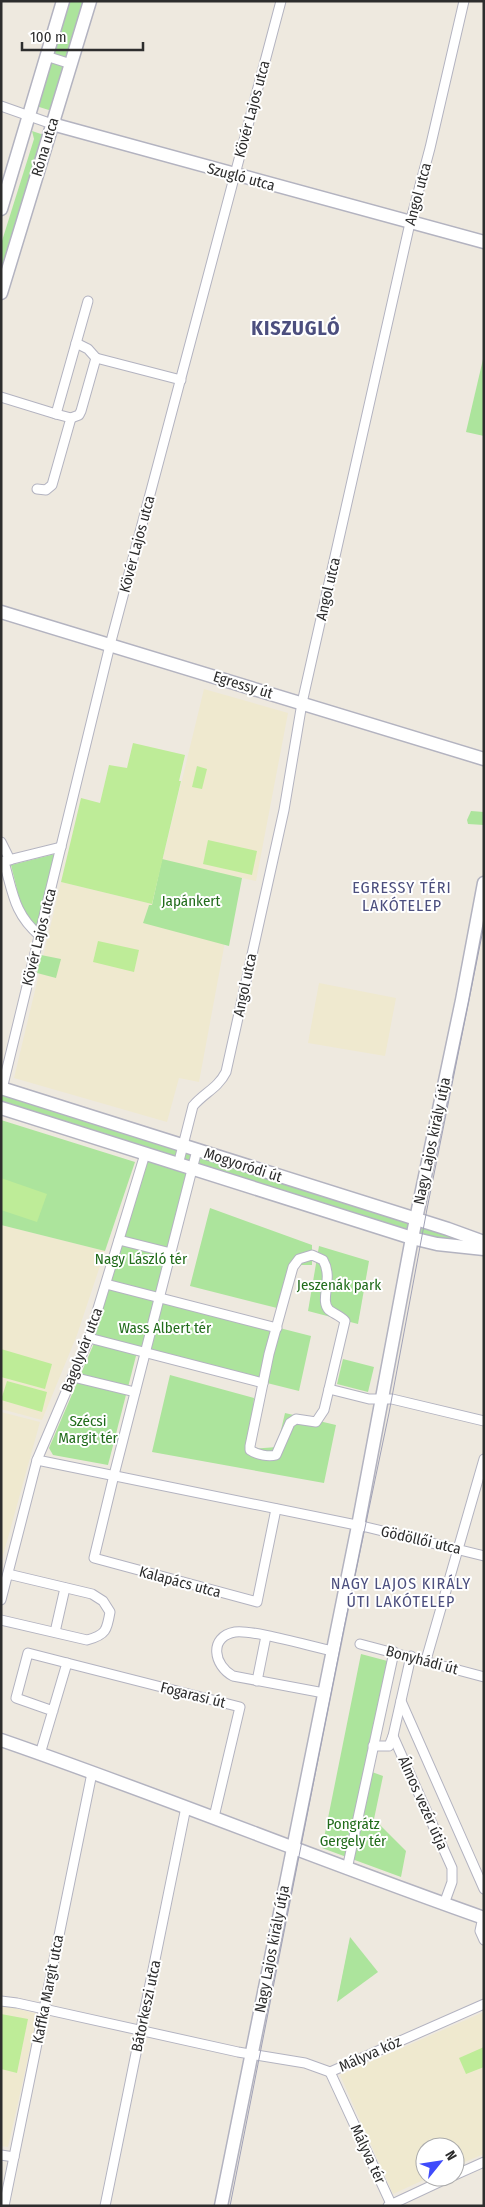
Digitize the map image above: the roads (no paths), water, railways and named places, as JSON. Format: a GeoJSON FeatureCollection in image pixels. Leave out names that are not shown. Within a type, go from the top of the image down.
{"type":"FeatureCollection","features":[{"type":"Feature","properties":{"kind":"street","name":"Róna utca"},"geometry":{"type":"LineString","coordinates":[[1,209],[63,1]]}},
{"type":"Feature","properties":{"kind":"street","name":"Róna utca"},"geometry":{"type":"LineString","coordinates":[[1,294],[6,256],[52,124],[90,1]]}},
{"type":"Feature","properties":{"kind":"street","name":"Kövér Lajos utca"},"geometry":{"type":"LineString","coordinates":[[2,1088],[110,645],[281,1]]}},
{"type":"Feature","properties":{"kind":"street","name":"Angol utca"},"geometry":{"type":"LineString","coordinates":[[178,1165],[193,1106],[199,1098],[215,1088],[226,1072],[284,810],[302,703],[410,223],[430,148],[464,1]]}},
{"type":"Feature","properties":{"kind":"street"},"geometry":{"type":"LineString","coordinates":[[46,56],[71,64]]}},
{"type":"Feature","properties":{"kind":"street","name":"Szugló utca"},"geometry":{"type":"LineString","coordinates":[[1,106],[52,124],[484,242]]}},
{"type":"Feature","properties":{"kind":"street"},"geometry":{"type":"LineString","coordinates":[[56,414],[88,301]]}},
{"type":"Feature","properties":{"kind":"street"},"geometry":{"type":"LineString","coordinates":[[76,343],[88,349],[96,358],[181,380]]}},
{"type":"Feature","properties":{"kind":"street"},"geometry":{"type":"LineString","coordinates":[[1,397],[71,418],[79,415],[96,358]]}},
{"type":"Feature","properties":{"kind":"street"},"geometry":{"type":"LineString","coordinates":[[37,489],[46,490],[52,485],[71,418]]}},
{"type":"Feature","properties":{"kind":"street","name":"Egressy út"},"geometry":{"type":"LineString","coordinates":[[1,612],[484,759]]}},
{"type":"Feature","properties":{"kind":"street"},"geometry":{"type":"LineString","coordinates":[[1,842],[19,913],[28,926],[40,936]]}},
{"type":"Feature","properties":{"kind":"street"},"geometry":{"type":"LineString","coordinates":[[5,861],[61,847]]}},
{"type":"Feature","properties":{"kind":"street","name":"Nagy Lajos király útja"},"geometry":{"type":"LineString","coordinates":[[221,2206],[358,1526],[412,1238],[462,1000],[484,883]]}},
{"type":"Feature","properties":{"kind":"street","name":"Mogyoródi út"},"geometry":{"type":"LineString","coordinates":[[2,1088],[484,1242]]}},
{"type":"Feature","properties":{"kind":"street","name":"Mogyoródi út"},"geometry":{"type":"LineString","coordinates":[[1,1108],[412,1238],[437,1244],[484,1249]]}},
{"type":"Feature","properties":{"kind":"street"},"geometry":{"type":"LineString","coordinates":[[114,1475],[197,1150]]}},
{"type":"Feature","properties":{"kind":"street","name":"Bagolyvár utca"},"geometry":{"type":"LineString","coordinates":[[1,1600],[37,1460],[89,1338],[145,1154]]}},
{"type":"Feature","properties":{"kind":"street"},"geometry":{"type":"LineString","coordinates":[[119,1240],[171,1253]]}},
{"type":"Feature","properties":{"kind":"street"},"geometry":{"type":"LineString","coordinates":[[305,1256],[318,1256],[323,1260],[329,1273],[325,1301],[329,1310],[340,1315],[345,1321],[324,1410],[316,1422],[296,1420],[290,1423],[276,1455],[272,1456],[254,1453],[250,1450],[250,1446],[276,1328],[295,1263],[305,1256]]}},
{"type":"Feature","properties":{"kind":"street"},"geometry":{"type":"LineString","coordinates":[[106,1284],[276,1328]]}},
{"type":"Feature","properties":{"kind":"street"},"geometry":{"type":"LineString","coordinates":[[89,1338],[263,1382]]}},
{"type":"Feature","properties":{"kind":"street"},"geometry":{"type":"LineString","coordinates":[[73,1377],[135,1392]]}},
{"type":"Feature","properties":{"kind":"street"},"geometry":{"type":"LineString","coordinates":[[328,1389],[369,1399],[396,1400],[484,1421]]}},
{"type":"Feature","properties":{"kind":"street"},"geometry":{"type":"LineString","coordinates":[[426,1660],[484,1459]]}},
{"type":"Feature","properties":{"kind":"street"},"geometry":{"type":"LineString","coordinates":[[37,1460],[358,1526]]}},
{"type":"Feature","properties":{"kind":"street","name":"Kalapács utca"},"geometry":{"type":"LineString","coordinates":[[114,1475],[94,1558],[257,1602],[276,1509]]}},
{"type":"Feature","properties":{"kind":"street","name":"Gödöllői utca"},"geometry":{"type":"LineString","coordinates":[[358,1526],[484,1556]]}},
{"type":"Feature","properties":{"kind":"street"},"geometry":{"type":"LineString","coordinates":[[1,1620],[87,1640],[99,1637],[107,1628],[110,1612],[103,1601],[92,1594],[8,1574]]}},
{"type":"Feature","properties":{"kind":"street"},"geometry":{"type":"LineString","coordinates":[[54,1632],[65,1588]]}},
{"type":"Feature","properties":{"kind":"street"},"geometry":{"type":"LineString","coordinates":[[324,1693],[234,1676],[226,1672],[216,1658],[216,1647],[221,1637],[237,1631],[333,1651]]}},
{"type":"Feature","properties":{"kind":"street"},"geometry":{"type":"LineString","coordinates":[[257,1681],[266,1636]]}},
{"type":"Feature","properties":{"kind":"street","name":"Bonyhádi út"},"geometry":{"type":"LineString","coordinates":[[360,1644],[411,1656],[484,1677]]}},
{"type":"Feature","properties":{"kind":"street"},"geometry":{"type":"LineString","coordinates":[[347,1868],[394,1652]]}},
{"type":"Feature","properties":{"kind":"street","name":"Fogarasi út"},"geometry":{"type":"LineString","coordinates":[[53,1710],[16,1698],[28,1653],[240,1708],[214,1817]]}},
{"type":"Feature","properties":{"kind":"street"},"geometry":{"type":"LineString","coordinates":[[373,1746],[389,1746],[393,1736],[411,1656]]}},
{"type":"Feature","properties":{"kind":"street"},"geometry":{"type":"LineString","coordinates":[[40,1754],[67,1663]]}},
{"type":"Feature","properties":{"kind":"street","name":"Álmos vezér útja"},"geometry":{"type":"LineString","coordinates":[[400,1701],[484,1889]]}},
{"type":"Feature","properties":{"kind":"street","name":"Álmos vezér útja"},"geometry":{"type":"LineString","coordinates":[[393,1736],[452,1868],[452,1882],[444,1904]]}},
{"type":"Feature","properties":{"kind":"street"},"geometry":{"type":"LineString","coordinates":[[1,1740],[484,1918],[480,1931],[484,1940]]}},
{"type":"Feature","properties":{"kind":"street","name":"Kaffka Margit utca"},"geometry":{"type":"LineString","coordinates":[[4,2206],[92,1773]]}},
{"type":"Feature","properties":{"kind":"street","name":"Bátorkeszi utca"},"geometry":{"type":"LineString","coordinates":[[105,2206],[186,1807]]}},
{"type":"Feature","properties":{"kind":"street","name":"Mályva köz"},"geometry":{"type":"LineString","coordinates":[[1,2002],[252,2054],[306,2063],[330,2072],[484,2004]]}},
{"type":"Feature","properties":{"kind":"street","name":"Mályva tér"},"geometry":{"type":"LineString","coordinates":[[330,2072],[390,2205],[429,2187]]}},
{"type":"Feature","properties":{"kind":"street"},"geometry":{"type":"LineString","coordinates":[[1,2155],[14,2158]]}},
{"type":"Feature","properties":{"kind":"street"},"geometry":{"type":"LineString","coordinates":[[465,2170],[484,2162]]}},
{"type":"Feature","properties":{"kind":"tram line"},"geometry":{"type":"LineString","coordinates":[[230,2206],[344,1628],[389,1413],[427,1209],[484,925]]}},
{"type":"Feature","properties":{"kind":"district","name":"KISZUGLÓ"},"geometry":{"type":"Point","coordinates":[296,328]}},
{"type":"Feature","properties":{"kind":"district","name":"EGRESSY TÉRI LAKÓTELEP"},"geometry":{"type":"Point","coordinates":[402,896]}},
{"type":"Feature","properties":{"kind":"district","name":"NAGY LAJOS KIRÁLY ÚTI LAKÓTELEP"},"geometry":{"type":"Point","coordinates":[401,1592]}},
{"type":"Feature","properties":{"kind":"park label","name":"Japánkert"},"geometry":{"type":"Point","coordinates":[191,901]}},
{"type":"Feature","properties":{"kind":"park label","name":"Nagy László tér"},"geometry":{"type":"Point","coordinates":[141,1259]}},
{"type":"Feature","properties":{"kind":"park label","name":"Jeszenák park"},"geometry":{"type":"Point","coordinates":[339,1285]}},
{"type":"Feature","properties":{"kind":"park label","name":"Wass Albert tér"},"geometry":{"type":"Point","coordinates":[165,1328]}},
{"type":"Feature","properties":{"kind":"park label","name":"Szécsi Margit tér"},"geometry":{"type":"Point","coordinates":[88,1430]}},
{"type":"Feature","properties":{"kind":"park label","name":"Pongrátz Gergely tér"},"geometry":{"type":"Point","coordinates":[353,1832]}}]}
